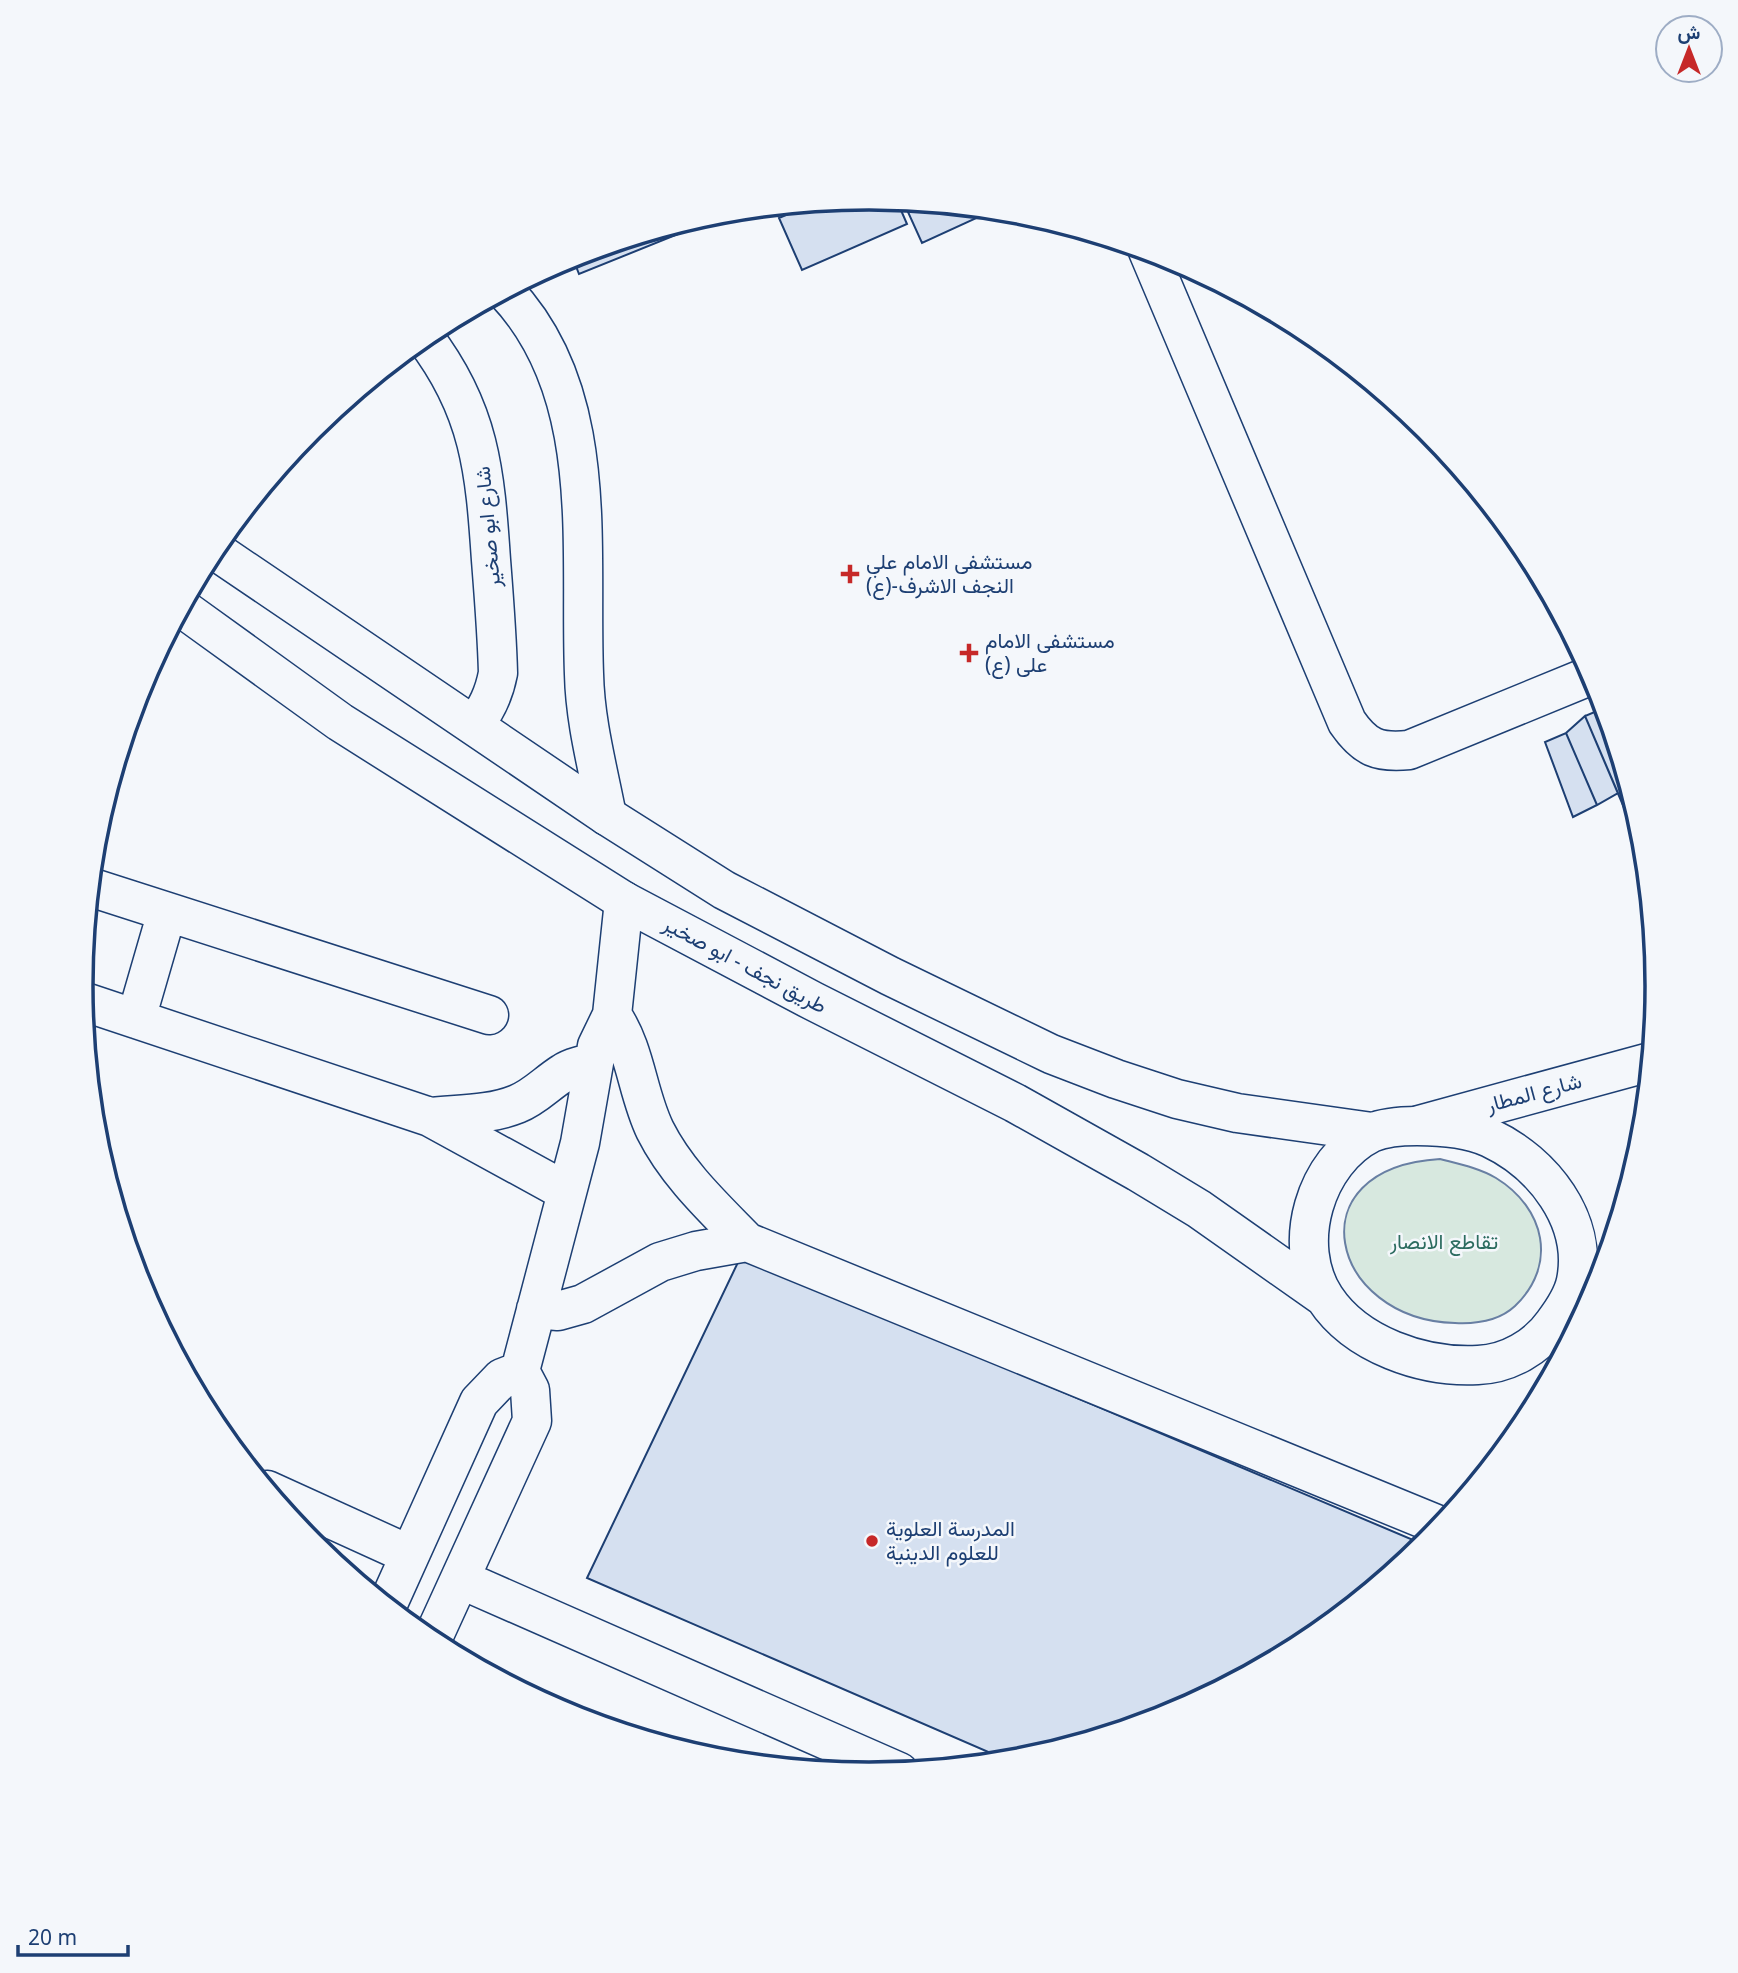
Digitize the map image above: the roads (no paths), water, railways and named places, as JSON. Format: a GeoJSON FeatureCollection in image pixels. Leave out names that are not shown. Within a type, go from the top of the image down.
{"type":"FeatureCollection","features":[{"type":"Feature","properties":{"kind":"main road"},"geometry":{"type":"LineString","coordinates":[[1154,264],[1348,722],[1357,737],[1370,747],[1388,752],[1409,750],[1582,679]]}},
{"type":"Feature","properties":{"kind":"main road"},"geometry":{"type":"LineString","coordinates":[[511,298],[537,335],[557,376],[570,418],[578,461],[582,506],[585,699],[607,816]]}},
{"type":"Feature","properties":{"kind":"main road","name":"شارع ابو صخير"},"geometry":{"type":"LineString","coordinates":[[430,347],[457,388],[471,421],[481,455],[486,489],[498,673],[490,701],[474,725]]}},
{"type":"Feature","properties":{"kind":"main road"},"geometry":{"type":"LineString","coordinates":[[223,556],[607,816],[724,890],[890,976],[1052,1054],[1177,1099],[1237,1113],[1372,1132],[1395,1127],[1440,1126],[1488,1137],[1516,1152],[1539,1172],[1562,1204],[1572,1224],[1578,1250],[1576,1282],[1562,1312],[1550,1329],[1545,1356]]}},
{"type":"Feature","properties":{"kind":"main road","name":"طريق نجف - ابو صخير"},"geometry":{"type":"LineString","coordinates":[[190,615],[340,722],[624,901],[1015,1103],[1138,1172],[1199,1209],[1324,1297]]}},
{"type":"Feature","properties":{"kind":"main road"},"geometry":{"type":"LineString","coordinates":[[99,890],[489,1015]]}},
{"type":"Feature","properties":{"kind":"main road"},"geometry":{"type":"LineString","coordinates":[[436,1630],[532,1421],[530,1390],[520,1371],[580,1143],[594,1063],[604,1028],[612,1015],[624,901]]}},
{"type":"Feature","properties":{"kind":"main road"},"geometry":{"type":"LineString","coordinates":[[136,1019],[167,912]]}},
{"type":"Feature","properties":{"kind":"main road"},"geometry":{"type":"LineString","coordinates":[[93,1005],[430,1116],[567,1192]]}},
{"type":"Feature","properties":{"kind":"main road"},"geometry":{"type":"LineString","coordinates":[[612,1015],[628,1044],[641,1095],[675,1164],[747,1242],[1431,1522]]}},
{"type":"Feature","properties":{"kind":"main road"},"geometry":{"type":"LineString","coordinates":[[430,1116],[490,1112],[518,1104],[544,1089],[562,1073],[594,1063]]}},
{"type":"Feature","properties":{"kind":"main road","name":"شارع المطار"},"geometry":{"type":"LineString","coordinates":[[1418,1126],[1641,1064]]}},
{"type":"Feature","properties":{"kind":"main road"},"geometry":{"type":"LineString","coordinates":[[1372,1132],[1344,1152],[1332,1165],[1312,1213],[1308,1247],[1314,1271],[1324,1297],[1339,1314],[1357,1330],[1383,1346],[1412,1357],[1447,1364],[1479,1365],[1545,1356],[1562,1336]]}},
{"type":"Feature","properties":{"kind":"main road"},"geometry":{"type":"LineString","coordinates":[[1572,1224],[1599,1250]]}},
{"type":"Feature","properties":{"kind":"main road"},"geometry":{"type":"LineString","coordinates":[[536,1309],[558,1311],[583,1304],[660,1262],[696,1251],[747,1242]]}},
{"type":"Feature","properties":{"kind":"main road"},"geometry":{"type":"LineString","coordinates":[[391,1598],[479,1402],[502,1378],[520,1371]]}},
{"type":"Feature","properties":{"kind":"main road"},"geometry":{"type":"LineString","coordinates":[[285,1498],[410,1555]]}},
{"type":"Feature","properties":{"kind":"main road"},"geometry":{"type":"LineString","coordinates":[[460,1579],[853,1762]]}},
{"type":"Feature","properties":{"kind":"place","name":"مستشفى الامام علي (ع)-النجف الاشرف"},"geometry":{"type":"Point","coordinates":[850,574]}},
{"type":"Feature","properties":{"kind":"place","name":"مستشفی الامام علی (ع)"},"geometry":{"type":"Point","coordinates":[969,653]}},
{"type":"Feature","properties":{"kind":"place","name":"المدرسة العلوية للعلوم الدينية"},"geometry":{"type":"Point","coordinates":[872,1541]}},
{"type":"Feature","properties":{"kind":"park label","name":"تقاطع الانصار"},"geometry":{"type":"Point","coordinates":[1444,1242]}}]}
